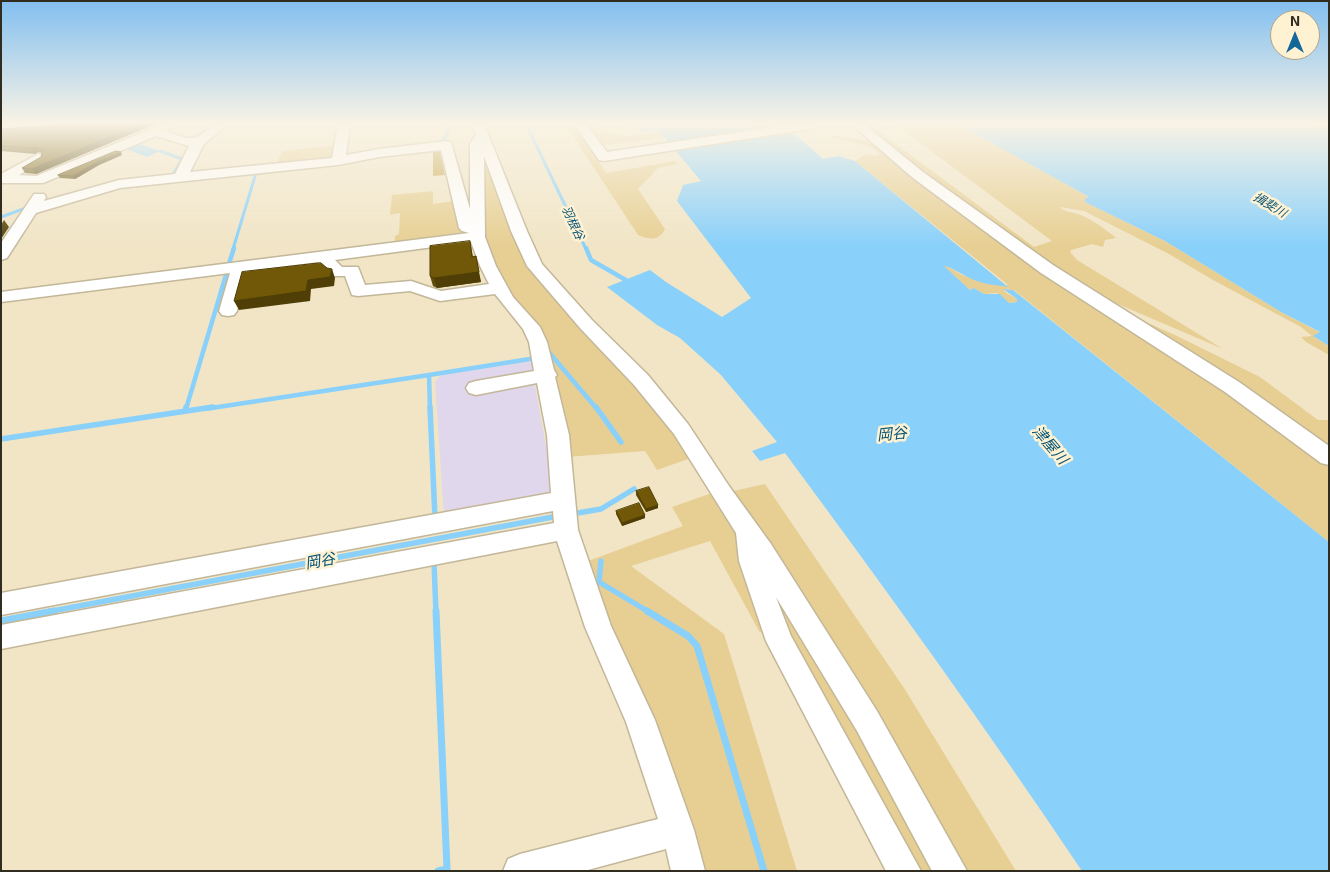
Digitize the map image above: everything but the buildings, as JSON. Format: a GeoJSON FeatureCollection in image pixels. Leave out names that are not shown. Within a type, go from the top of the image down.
{"type":"FeatureCollection","features":[{"type":"Feature","properties":{"kind":"street"},"geometry":{"type":"LineString","coordinates":[[2,179],[27,165]]}},
{"type":"Feature","properties":{"kind":"street"},"geometry":{"type":"LineString","coordinates":[[2,179],[38,180],[74,165]]}},
{"type":"Feature","properties":{"kind":"street"},"geometry":{"type":"LineString","coordinates":[[180,178],[187,165]]}},
{"type":"Feature","properties":{"kind":"street"},"geometry":{"type":"LineString","coordinates":[[33,209],[111,185],[304,165]]}},
{"type":"Feature","properties":{"kind":"street"},"geometry":{"type":"LineString","coordinates":[[451,165],[468,228],[476,233]]}},
{"type":"Feature","properties":{"kind":"street"},"geometry":{"type":"LineString","coordinates":[[477,165],[476,233],[488,266],[506,299],[531,327],[538,342],[547,375],[558,435],[564,515],[583,586],[598,627],[640,720],[678,830],[688,871]]}},
{"type":"Feature","properties":{"kind":"street"},"geometry":{"type":"LineString","coordinates":[[494,165],[518,231],[535,266],[586,324],[641,380],[681,429],[867,721],[950,871]]}},
{"type":"Feature","properties":{"kind":"street"},"geometry":{"type":"LineString","coordinates":[[906,165],[1047,268],[1232,386],[1329,456]]}},
{"type":"Feature","properties":{"kind":"street"},"geometry":{"type":"LineString","coordinates":[[1,255],[39,200],[38,180]]}},
{"type":"Feature","properties":{"kind":"street"},"geometry":{"type":"LineString","coordinates":[[1,297],[322,257],[476,233]]}},
{"type":"Feature","properties":{"kind":"street"},"geometry":{"type":"LineString","coordinates":[[322,257],[338,272],[352,271],[358,291],[410,286],[440,296],[500,288]]}},
{"type":"Feature","properties":{"kind":"street"},"geometry":{"type":"LineString","coordinates":[[228,311],[240,267]]}},
{"type":"Feature","properties":{"kind":"street"},"geometry":{"type":"LineString","coordinates":[[476,388],[547,375]]}},
{"type":"Feature","properties":{"kind":"street"},"geometry":{"type":"LineString","coordinates":[[1,604],[485,516],[564,515]]}},
{"type":"Feature","properties":{"kind":"street"},"geometry":{"type":"LineString","coordinates":[[1,636],[564,515]]}},
{"type":"Feature","properties":{"kind":"street"},"geometry":{"type":"LineString","coordinates":[[748,532],[751,561],[779,641],[904,871]]}},
{"type":"Feature","properties":{"kind":"street"},"geometry":{"type":"LineString","coordinates":[[520,871],[678,830]]}},
{"type":"Feature","properties":{"kind":"shaded area"},"geometry":{"type":"Polygon","coordinates":[[[433,165],[443,165],[445,175],[433,176],[433,165]]]}},
{"type":"Feature","properties":{"kind":"shaded area"},"geometry":{"type":"Polygon","coordinates":[[[480,165],[486,165],[517,246],[530,268],[634,382],[679,441],[688,459],[657,470],[645,451],[567,457],[547,355],[539,326],[509,292],[493,264],[482,236],[479,188],[485,187],[480,165]]]}},
{"type":"Feature","properties":{"kind":"shaded area"},"geometry":{"type":"Polygon","coordinates":[[[592,165],[601,165],[606,173],[654,165],[675,165],[658,168],[638,189],[665,229],[663,233],[654,238],[638,235],[592,165]]]}},
{"type":"Feature","properties":{"kind":"shaded area"},"geometry":{"type":"Polygon","coordinates":[[[860,165],[906,165],[1329,461],[1329,542],[1014,290],[1004,289],[1005,292],[1017,299],[1017,302],[1009,303],[997,293],[984,294],[974,288],[970,290],[943,266],[947,266],[962,275],[1003,286],[1008,285],[860,165]]]}},
{"type":"Feature","properties":{"kind":"shaded area"},"geometry":{"type":"Polygon","coordinates":[[[914,165],[924,165],[1034,247],[1052,241],[950,165],[1032,165],[1090,198],[1085,202],[1165,241],[1281,312],[1321,333],[1314,337],[1329,346],[1329,355],[1306,342],[1301,337],[1312,336],[1301,327],[1169,254],[1084,211],[1060,207],[1088,219],[1116,238],[1105,240],[1103,247],[1092,244],[1071,250],[1070,252],[1077,260],[1223,349],[1092,293],[1051,268],[914,165]]]}},
{"type":"Feature","properties":{"kind":"shaded area"},"geometry":{"type":"Polygon","coordinates":[[[433,191],[433,204],[453,201],[460,231],[465,236],[395,246],[395,236],[399,234],[400,213],[390,215],[392,195],[433,191]]]}},
{"type":"Feature","properties":{"kind":"shaded area"},"geometry":{"type":"Polygon","coordinates":[[[1110,306],[1175,335],[1260,377],[1318,420],[1329,420],[1329,450],[1110,306]]]}},
{"type":"Feature","properties":{"kind":"shaded area"},"geometry":{"type":"Polygon","coordinates":[[[533,361],[535,366],[532,369],[554,490],[547,496],[444,516],[435,381],[441,375],[533,361]]]}},
{"type":"Feature","properties":{"kind":"shaded area"},"geometry":{"type":"Polygon","coordinates":[[[765,484],[904,688],[1016,871],[964,871],[729,492],[765,484]]]}},
{"type":"Feature","properties":{"kind":"shaded area"},"geometry":{"type":"Polygon","coordinates":[[[712,493],[737,531],[775,643],[759,631],[710,541],[631,566],[724,634],[797,871],[697,871],[587,583],[588,561],[683,526],[672,507],[712,493]]]}},
{"type":"Feature","properties":{"kind":"shaded area"},"geometry":{"type":"Polygon","coordinates":[[[758,565],[825,670],[935,871],[915,871],[786,634],[758,565]]]}},
{"type":"Feature","properties":{"kind":"water","name":"津屋川"},"geometry":{"type":"Polygon","coordinates":[[[687,165],[859,165],[1008,287],[981,282],[944,266],[970,290],[974,288],[984,294],[1000,294],[1009,303],[1017,302],[1017,299],[1003,289],[1013,290],[1329,542],[1329,871],[1082,871],[936,660],[785,453],[760,461],[752,451],[777,442],[721,375],[680,338],[657,325],[607,287],[650,270],[722,317],[751,298],[677,201],[683,185],[701,181],[687,165]]]}},
{"type":"Feature","properties":{"kind":"water","name":"揖斐川"},"geometry":{"type":"Polygon","coordinates":[[[1031,165],[1329,165],[1329,346],[1313,336],[1320,332],[1281,312],[1165,241],[1085,202],[1085,199],[1089,197],[1031,165]]]}},
{"type":"Feature","properties":{"kind":"waterway"},"geometry":{"type":"LineString","coordinates":[[172,176],[179,165]]}},
{"type":"Feature","properties":{"kind":"waterway","name":"羽根谷"},"geometry":{"type":"LineString","coordinates":[[546,165],[586,249]]}},
{"type":"Feature","properties":{"kind":"waterway"},"geometry":{"type":"LineString","coordinates":[[233,249],[256,173],[252,173]]}},
{"type":"Feature","properties":{"kind":"waterway"},"geometry":{"type":"LineString","coordinates":[[1,217],[26,208]]}},
{"type":"Feature","properties":{"kind":"waterway"},"geometry":{"type":"LineString","coordinates":[[229,264],[234,248]]}},
{"type":"Feature","properties":{"kind":"waterway","name":"羽根谷"},"geometry":{"type":"LineString","coordinates":[[586,248],[591,260],[631,283]]}},
{"type":"Feature","properties":{"kind":"waterway"},"geometry":{"type":"LineString","coordinates":[[186,409],[226,275]]}},
{"type":"Feature","properties":{"kind":"waterway"},"geometry":{"type":"LineString","coordinates":[[547,350],[597,409]]}},
{"type":"Feature","properties":{"kind":"waterway"},"geometry":{"type":"LineString","coordinates":[[429,375],[530,359]]}},
{"type":"Feature","properties":{"kind":"waterway"},"geometry":{"type":"LineString","coordinates":[[205,409],[429,375]]}},
{"type":"Feature","properties":{"kind":"waterway"},"geometry":{"type":"LineString","coordinates":[[429,375],[430,409]]}},
{"type":"Feature","properties":{"kind":"waterway"},"geometry":{"type":"LineString","coordinates":[[185,411],[186,407]]}},
{"type":"Feature","properties":{"kind":"waterway"},"geometry":{"type":"LineString","coordinates":[[1,439],[213,407]]}},
{"type":"Feature","properties":{"kind":"waterway"},"geometry":{"type":"LineString","coordinates":[[430,407],[435,518]]}},
{"type":"Feature","properties":{"kind":"waterway"},"geometry":{"type":"LineString","coordinates":[[596,407],[621,442]]}},
{"type":"Feature","properties":{"kind":"waterway","name":"岡谷"},"geometry":{"type":"LineString","coordinates":[[572,514],[601,509],[634,489]]}},
{"type":"Feature","properties":{"kind":"waterway","name":"岡谷"},"geometry":{"type":"LineString","coordinates":[[47,612],[558,516]]}},
{"type":"Feature","properties":{"kind":"waterway"},"geometry":{"type":"LineString","coordinates":[[601,561],[599,582],[649,612]]}},
{"type":"Feature","properties":{"kind":"waterway"},"geometry":{"type":"LineString","coordinates":[[434,563],[436,612]]}},
{"type":"Feature","properties":{"kind":"waterway","name":"岡谷"},"geometry":{"type":"LineString","coordinates":[[1,621],[54,611]]}},
{"type":"Feature","properties":{"kind":"waterway"},"geometry":{"type":"LineString","coordinates":[[436,611],[447,869],[438,871]]}},
{"type":"Feature","properties":{"kind":"waterway"},"geometry":{"type":"LineString","coordinates":[[647,611],[688,636],[697,646],[764,871]]}}]}
